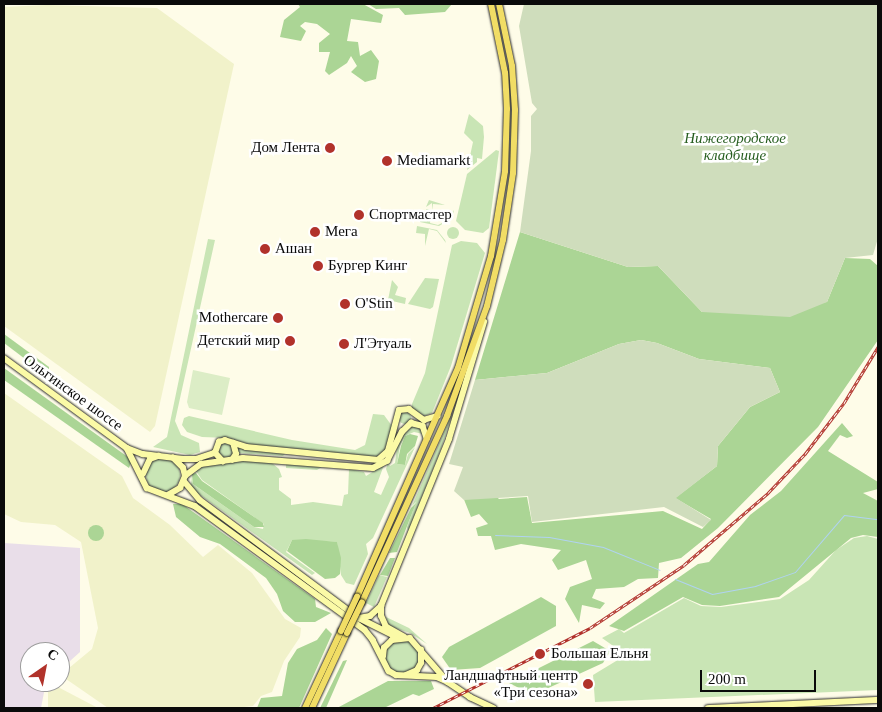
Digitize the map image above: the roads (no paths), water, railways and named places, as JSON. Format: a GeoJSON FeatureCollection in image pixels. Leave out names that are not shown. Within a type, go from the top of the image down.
{"type":"FeatureCollection","features":[{"type":"Feature","properties":{"kind":"main road"},"geometry":{"type":"LineString","coordinates":[[360,599],[440,413],[482,294],[505,172],[505,73],[491,4]]}},
{"type":"Feature","properties":{"kind":"main road"},"geometry":{"type":"LineString","coordinates":[[400,637],[386,627],[381,616],[382,606],[440,465],[465,393],[506,226],[515,139],[512,66],[499,4]]}},
{"type":"Feature","properties":{"kind":"main road"},"geometry":{"type":"LineString","coordinates":[[305,708],[344,632],[447,416],[487,306]]}},
{"type":"Feature","properties":{"kind":"main road","name":"Ольгинское шоссе"},"geometry":{"type":"LineString","coordinates":[[4,358],[127,448]]}},
{"type":"Feature","properties":{"kind":"main road"},"geometry":{"type":"LineString","coordinates":[[215,453],[219,442],[227,440],[233,443],[378,460],[388,452],[397,422],[397,412],[402,409],[409,409],[414,415],[429,420],[440,413]]}},
{"type":"Feature","properties":{"kind":"main road"},"geometry":{"type":"LineString","coordinates":[[168,495],[201,464],[232,460],[282,460],[373,468],[387,461],[414,415]]}},
{"type":"Feature","properties":{"kind":"main road"},"geometry":{"type":"LineString","coordinates":[[397,422],[422,426],[428,441]]}},
{"type":"Feature","properties":{"kind":"main road"},"geometry":{"type":"LineString","coordinates":[[232,460],[237,450],[233,443]]}},
{"type":"Feature","properties":{"kind":"main road"},"geometry":{"type":"LineString","coordinates":[[127,448],[144,454],[196,459],[215,453]]}},
{"type":"Feature","properties":{"kind":"main road"},"geometry":{"type":"LineString","coordinates":[[127,448],[153,493],[168,495],[195,506],[365,630],[389,671],[404,676],[430,675],[448,682],[480,703],[494,708]]}},
{"type":"Feature","properties":{"kind":"main road"},"geometry":{"type":"LineString","coordinates":[[215,453],[223,462]]}},
{"type":"Feature","properties":{"kind":"main road"},"geometry":{"type":"LineString","coordinates":[[142,476],[150,459],[162,455]]}},
{"type":"Feature","properties":{"kind":"main road"},"geometry":{"type":"LineString","coordinates":[[169,456],[178,461],[185,478],[200,500],[359,618],[420,647],[448,682]]}},
{"type":"Feature","properties":{"kind":"main road"},"geometry":{"type":"LineString","coordinates":[[359,618],[370,616],[382,606]]}},
{"type":"Feature","properties":{"kind":"main road"},"geometry":{"type":"LineString","coordinates":[[312,708],[344,632]]}},
{"type":"Feature","properties":{"kind":"main road"},"geometry":{"type":"LineString","coordinates":[[383,659],[387,644],[400,637]]}},
{"type":"Feature","properties":{"kind":"main road"},"geometry":{"type":"LineString","coordinates":[[404,676],[413,673],[421,662],[420,647]]}},
{"type":"Feature","properties":{"kind":"main road"},"geometry":{"type":"LineString","coordinates":[[708,708],[878,700]]}},
{"type":"Feature","properties":{"kind":"waterway"},"geometry":{"type":"LineString","coordinates":[[675,579],[712,594],[755,586],[795,572],[844,515],[878,519]]}},
{"type":"Feature","properties":{"kind":"waterway"},"geometry":{"type":"LineString","coordinates":[[495,535],[549,537],[603,547],[660,570]]}},
{"type":"Feature","properties":{"kind":"railway"},"geometry":{"type":"LineString","coordinates":[[433,708],[590,628],[684,565],[768,493],[805,454],[844,403],[878,347]]}},
{"type":"Feature","properties":{"kind":"place","name":"Дом Лента"},"geometry":{"type":"Point","coordinates":[330,148]}},
{"type":"Feature","properties":{"kind":"place","name":"Mediamarkt"},"geometry":{"type":"Point","coordinates":[387,161]}},
{"type":"Feature","properties":{"kind":"place","name":"Спортмастер"},"geometry":{"type":"Point","coordinates":[359,215]}},
{"type":"Feature","properties":{"kind":"place","name":"Мега"},"geometry":{"type":"Point","coordinates":[315,232]}},
{"type":"Feature","properties":{"kind":"place","name":"Ашан"},"geometry":{"type":"Point","coordinates":[265,249]}},
{"type":"Feature","properties":{"kind":"place","name":"Бургер Кинг"},"geometry":{"type":"Point","coordinates":[318,266]}},
{"type":"Feature","properties":{"kind":"place","name":"O'Stin"},"geometry":{"type":"Point","coordinates":[345,304]}},
{"type":"Feature","properties":{"kind":"place","name":"Mothercare"},"geometry":{"type":"Point","coordinates":[278,318]}},
{"type":"Feature","properties":{"kind":"place","name":"Детский мир"},"geometry":{"type":"Point","coordinates":[290,341]}},
{"type":"Feature","properties":{"kind":"place","name":"Л'Этуаль"},"geometry":{"type":"Point","coordinates":[344,344]}},
{"type":"Feature","properties":{"kind":"place","name":"Большая Ельня"},"geometry":{"type":"Point","coordinates":[540,654]}},
{"type":"Feature","properties":{"kind":"place","name":"Ландшафтный центр «Три сезона»"},"geometry":{"type":"Point","coordinates":[588,684]}},
{"type":"Feature","properties":{"kind":"park label","name":"Нижегородское кладбище"},"geometry":{"type":"Point","coordinates":[735,146]}}]}
